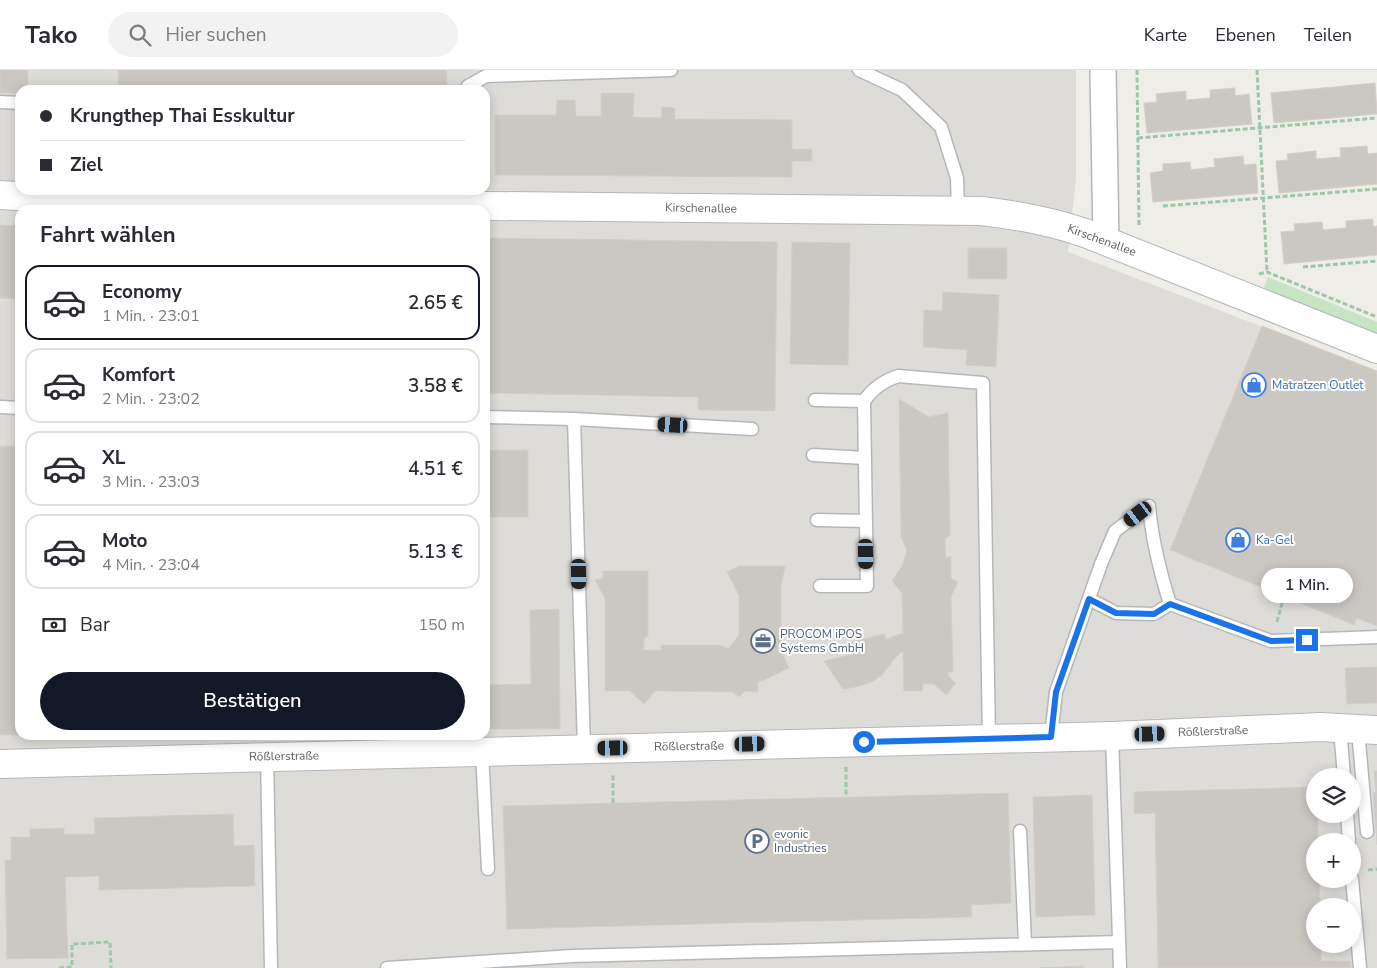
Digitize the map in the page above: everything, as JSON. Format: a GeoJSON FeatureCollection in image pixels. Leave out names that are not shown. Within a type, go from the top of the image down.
{"type":"FeatureCollection","features":[{"type":"Feature","properties":{"kind":"main road","name":"Kirschenallee"},"geometry":{"type":"LineString","coordinates":[[0,195],[110,202],[466,198],[981,211],[1024,216],[1068,227],[1377,348]]}},
{"type":"Feature","properties":{"kind":"main road","name":"Rößlerstraße"},"geometry":{"type":"LineString","coordinates":[[0,764],[1112,736],[1320,727],[1358,730]]}},
{"type":"Feature","properties":{"kind":"street"},"geometry":{"type":"LineString","coordinates":[[1103,70],[1106,241]]}},
{"type":"Feature","properties":{"kind":"lane"},"geometry":{"type":"LineString","coordinates":[[470,85],[486,76],[671,70]]}},
{"type":"Feature","properties":{"kind":"lane"},"geometry":{"type":"LineString","coordinates":[[859,70],[902,90],[941,127],[957,178],[958,211]]}},
{"type":"Feature","properties":{"kind":"lane"},"geometry":{"type":"LineString","coordinates":[[0,102],[15,103]]}},
{"type":"Feature","properties":{"kind":"lane"},"geometry":{"type":"LineString","coordinates":[[820,586],[867,586],[864,401],[872,390],[886,380],[898,376],[983,383],[989,739]]}},
{"type":"Feature","properties":{"kind":"lane"},"geometry":{"type":"LineString","coordinates":[[815,400],[864,401]]}},
{"type":"Feature","properties":{"kind":"lane"},"geometry":{"type":"LineString","coordinates":[[0,407],[15,408]]}},
{"type":"Feature","properties":{"kind":"lane"},"geometry":{"type":"LineString","coordinates":[[490,417],[574,419],[752,429]]}},
{"type":"Feature","properties":{"kind":"lane"},"geometry":{"type":"LineString","coordinates":[[574,419],[584,748]]}},
{"type":"Feature","properties":{"kind":"lane"},"geometry":{"type":"LineString","coordinates":[[813,455],[865,458]]}},
{"type":"Feature","properties":{"kind":"lane"},"geometry":{"type":"LineString","coordinates":[[1051,737],[1056,692],[1101,564],[1115,531],[1149,506],[1157,561],[1170,604]]}},
{"type":"Feature","properties":{"kind":"lane"},"geometry":{"type":"LineString","coordinates":[[817,520],[866,521]]}},
{"type":"Feature","properties":{"kind":"lane"},"geometry":{"type":"LineString","coordinates":[[1089,599],[1116,613],[1154,614],[1170,604]]}},
{"type":"Feature","properties":{"kind":"lane"},"geometry":{"type":"LineString","coordinates":[[1170,604],[1271,641],[1377,637]]}},
{"type":"Feature","properties":{"kind":"lane"},"geometry":{"type":"LineString","coordinates":[[1346,768],[1358,730]]}},
{"type":"Feature","properties":{"kind":"lane"},"geometry":{"type":"LineString","coordinates":[[1358,730],[1367,832]]}},
{"type":"Feature","properties":{"kind":"lane"},"geometry":{"type":"LineString","coordinates":[[1112,736],[1120,968]]}},
{"type":"Feature","properties":{"kind":"lane"},"geometry":{"type":"LineString","coordinates":[[482,752],[488,869]]}},
{"type":"Feature","properties":{"kind":"lane"},"geometry":{"type":"LineString","coordinates":[[267,756],[271,968]]}},
{"type":"Feature","properties":{"kind":"lane"},"geometry":{"type":"LineString","coordinates":[[1020,831],[1024,944]]}},
{"type":"Feature","properties":{"kind":"lane"},"geometry":{"type":"LineString","coordinates":[[1353,888],[1360,968]]}},
{"type":"Feature","properties":{"kind":"lane"},"geometry":{"type":"LineString","coordinates":[[387,968],[572,956],[1119,942]]}},
{"type":"Feature","properties":{"kind":"path"},"geometry":{"type":"LineString","coordinates":[[1137,70],[1139,254]]}},
{"type":"Feature","properties":{"kind":"path"},"geometry":{"type":"LineString","coordinates":[[1257,70],[1267,272],[1377,316]]}},
{"type":"Feature","properties":{"kind":"path"},"geometry":{"type":"LineString","coordinates":[[1138,138],[1377,118]]}},
{"type":"Feature","properties":{"kind":"path"},"geometry":{"type":"LineString","coordinates":[[1163,206],[1377,189]]}},
{"type":"Feature","properties":{"kind":"path"},"geometry":{"type":"LineString","coordinates":[[1303,267],[1377,261]]}},
{"type":"Feature","properties":{"kind":"path"},"geometry":{"type":"LineString","coordinates":[[1271,641],[1284,596]]}},
{"type":"Feature","properties":{"kind":"path"},"geometry":{"type":"LineString","coordinates":[[59,968],[72,967],[72,944],[110,942],[111,968]]}},
{"type":"Feature","properties":{"kind":"shaded area"},"geometry":{"type":"Polygon","coordinates":[[[0,70],[1076,70],[1076,179],[1068,252],[1377,371],[1377,968],[0,968],[0,70]]]}},
{"type":"Feature","properties":{"kind":"green space"},"geometry":{"type":"Polygon","coordinates":[[[1268,277],[1377,322],[1377,335],[1263,291],[1268,277]]]}},
{"type":"Feature","properties":{"kind":"building"},"geometry":{"type":"Polygon","coordinates":[[[0,70],[28,70],[28,85],[15,85],[15,93],[0,93],[0,70]]]}},
{"type":"Feature","properties":{"kind":"building"},"geometry":{"type":"Polygon","coordinates":[[[118,70],[447,70],[447,85],[118,85],[118,70]]]}},
{"type":"Feature","properties":{"kind":"building"},"geometry":{"type":"Polygon","coordinates":[[[1375,83],[1377,114],[1274,123],[1271,93],[1375,83]]]}},
{"type":"Feature","properties":{"kind":"building"},"geometry":{"type":"Polygon","coordinates":[[[1235,88],[1235,96],[1249,94],[1252,124],[1147,133],[1144,103],[1157,102],[1156,94],[1186,91],[1186,100],[1210,98],[1210,90],[1235,88]]]}},
{"type":"Feature","properties":{"kind":"building"},"geometry":{"type":"Polygon","coordinates":[[[601,93],[634,93],[633,117],[661,118],[662,107],[675,108],[675,119],[792,120],[792,149],[812,149],[812,161],[792,161],[792,177],[495,175],[495,115],[556,115],[557,100],[575,100],[576,116],[601,116],[601,93]]]}},
{"type":"Feature","properties":{"kind":"building"},"geometry":{"type":"Polygon","coordinates":[[[1367,146],[1368,154],[1377,153],[1377,184],[1279,193],[1276,161],[1288,160],[1287,154],[1316,151],[1316,159],[1341,157],[1340,148],[1367,146]]]}},
{"type":"Feature","properties":{"kind":"building"},"geometry":{"type":"Polygon","coordinates":[[[1243,156],[1244,165],[1256,164],[1258,193],[1153,202],[1150,173],[1163,171],[1163,164],[1190,162],[1191,170],[1215,167],[1214,159],[1243,156]]]}},
{"type":"Feature","properties":{"kind":"building"},"geometry":{"type":"Polygon","coordinates":[[[1373,219],[1373,227],[1377,226],[1377,255],[1284,264],[1281,232],[1295,231],[1294,224],[1322,222],[1323,230],[1346,228],[1346,221],[1373,219]]]}},
{"type":"Feature","properties":{"kind":"building"},"geometry":{"type":"Polygon","coordinates":[[[0,225],[15,226],[15,299],[0,298],[0,225]]]}},
{"type":"Feature","properties":{"kind":"building"},"geometry":{"type":"Polygon","coordinates":[[[490,238],[777,242],[775,411],[698,410],[698,397],[490,393],[490,238]]]}},
{"type":"Feature","properties":{"kind":"building"},"geometry":{"type":"Polygon","coordinates":[[[792,242],[850,243],[848,365],[790,364],[792,242]]]}},
{"type":"Feature","properties":{"kind":"building"},"geometry":{"type":"Polygon","coordinates":[[[968,248],[1007,248],[1007,279],[968,279],[968,248]]]}},
{"type":"Feature","properties":{"kind":"building"},"geometry":{"type":"Polygon","coordinates":[[[943,292],[999,295],[996,367],[966,365],[967,350],[923,347],[924,310],[942,311],[943,292]]]}},
{"type":"Feature","properties":{"kind":"building"},"geometry":{"type":"Polygon","coordinates":[[[1262,326],[1377,371],[1377,626],[1357,618],[1354,625],[1170,550],[1262,326]]]}},
{"type":"Feature","properties":{"kind":"building"},"geometry":{"type":"Polygon","coordinates":[[[899,399],[929,417],[948,413],[950,535],[945,539],[946,558],[951,556],[951,578],[958,582],[951,597],[953,672],[948,672],[948,676],[956,683],[946,695],[934,684],[923,684],[922,691],[904,691],[903,651],[882,675],[872,682],[843,689],[824,661],[853,654],[847,643],[884,634],[886,639],[903,633],[902,593],[892,581],[902,566],[907,550],[901,537],[899,399]]]}},
{"type":"Feature","properties":{"kind":"building"},"geometry":{"type":"Polygon","coordinates":[[[0,446],[15,446],[15,735],[0,735],[0,446]]]}},
{"type":"Feature","properties":{"kind":"building"},"geometry":{"type":"Polygon","coordinates":[[[490,450],[528,450],[528,517],[490,517],[490,450]]]}},
{"type":"Feature","properties":{"kind":"building"},"geometry":{"type":"Polygon","coordinates":[[[739,566],[785,566],[781,586],[781,650],[789,668],[762,681],[758,681],[758,692],[745,691],[739,697],[733,692],[655,691],[644,704],[630,691],[605,691],[605,598],[595,580],[603,578],[603,571],[648,571],[648,636],[644,639],[644,650],[661,650],[661,645],[719,645],[728,649],[739,635],[739,595],[727,572],[739,566]]]}},
{"type":"Feature","properties":{"kind":"building"},"geometry":{"type":"Polygon","coordinates":[[[559,609],[560,729],[490,729],[490,685],[531,684],[530,610],[559,609]]]}},
{"type":"Feature","properties":{"kind":"building"},"geometry":{"type":"Polygon","coordinates":[[[1377,667],[1377,703],[1347,704],[1345,668],[1377,667]]]}},
{"type":"Feature","properties":{"kind":"building"},"geometry":{"type":"Polygon","coordinates":[[[1374,771],[1377,771],[1377,845],[1373,792],[1376,792],[1374,771]]]}},
{"type":"Feature","properties":{"kind":"building"},"geometry":{"type":"Polygon","coordinates":[[[1306,787],[1306,823],[1318,823],[1318,833],[1306,833],[1306,888],[1319,888],[1320,898],[1306,898],[1306,953],[1321,953],[1321,961],[1351,961],[1351,968],[1158,968],[1155,813],[1134,814],[1134,792],[1306,787]]]}},
{"type":"Feature","properties":{"kind":"building","name":"evonic Industries"},"geometry":{"type":"Polygon","coordinates":[[[1008,793],[1011,903],[971,905],[972,917],[507,929],[503,806],[1008,793]]]}},
{"type":"Feature","properties":{"kind":"building"},"geometry":{"type":"Polygon","coordinates":[[[1092,795],[1095,915],[1036,917],[1033,797],[1092,795]]]}},
{"type":"Feature","properties":{"kind":"building"},"geometry":{"type":"Polygon","coordinates":[[[233,814],[234,846],[254,845],[255,886],[99,890],[99,876],[65,877],[68,958],[7,959],[5,860],[11,860],[11,837],[30,837],[30,829],[64,828],[64,834],[95,834],[94,818],[233,814]]]}},
{"type":"Feature","properties":{"kind":"building"},"geometry":{"type":"Polygon","coordinates":[[[1083,966],[1084,968],[1039,968],[1083,966]]]}},
{"type":"Feature","properties":{"kind":"place","name":"Matratzen Outlet"},"geometry":{"type":"Point","coordinates":[1254,385]}},
{"type":"Feature","properties":{"kind":"place","name":"Ka-Gel"},"geometry":{"type":"Point","coordinates":[1238,540]}},
{"type":"Feature","properties":{"kind":"place","name":"PROCOM iPOS Systems GmbH"},"geometry":{"type":"Point","coordinates":[763,641]}},
{"type":"Feature","properties":{"kind":"place","name":"evonic Industries"},"geometry":{"type":"Point","coordinates":[757,841]}},
{"type":"Feature","properties":{"kind":"route"},"geometry":{"type":"LineString","coordinates":[[864,742],[1051,737],[1056,692],[1089,599],[1116,613],[1154,614],[1170,604],[1271,641],[1307,640]]}}]}
